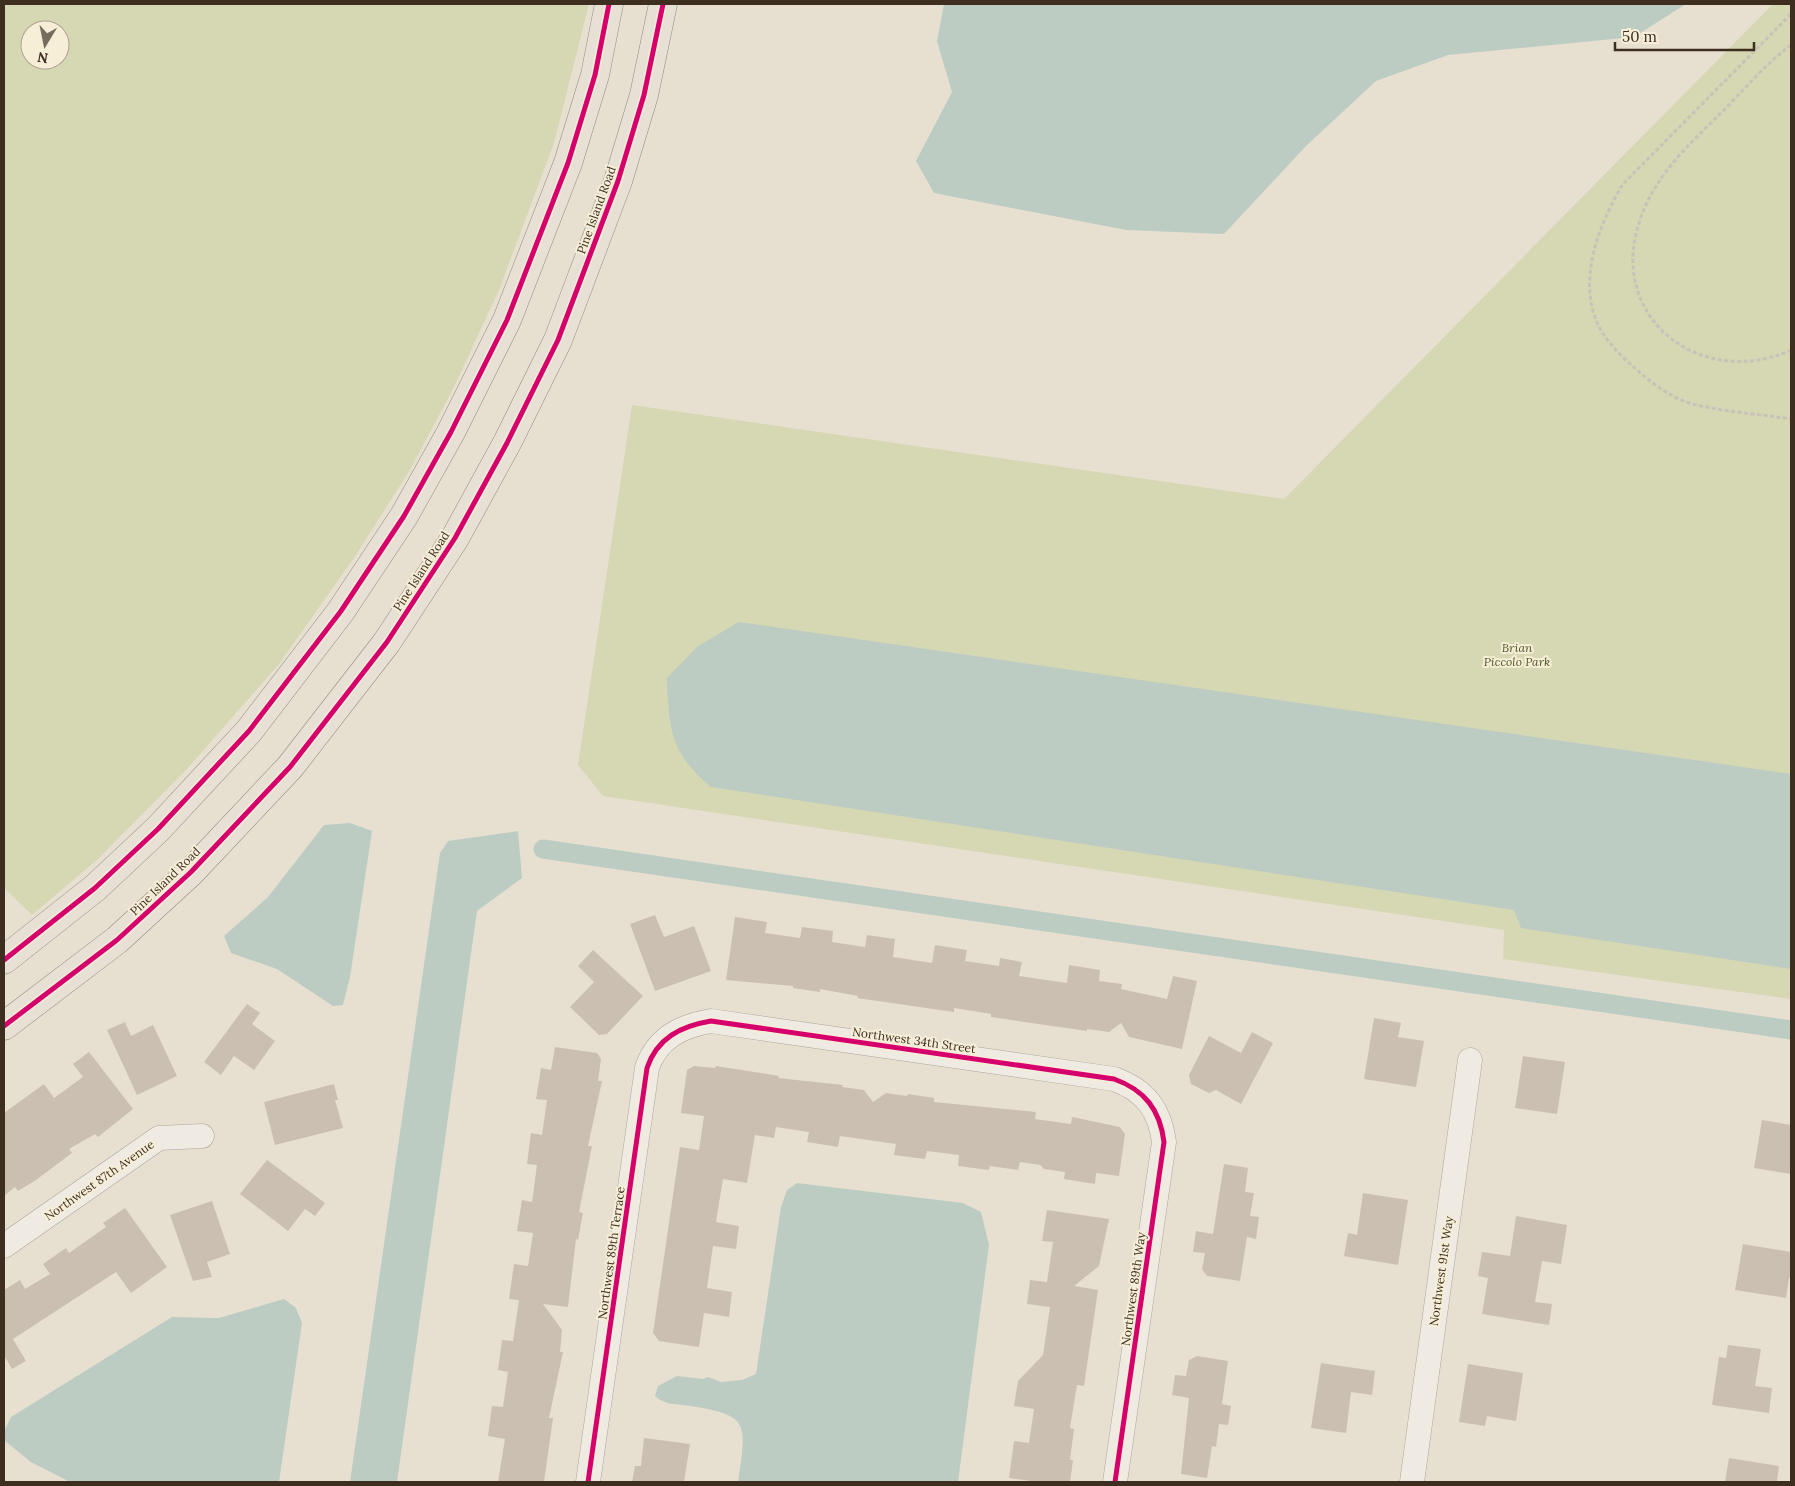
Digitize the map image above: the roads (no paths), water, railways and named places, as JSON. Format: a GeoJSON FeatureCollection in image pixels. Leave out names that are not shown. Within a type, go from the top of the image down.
{"type":"FeatureCollection","features":[{"type":"Feature","properties":{"kind":"main road"},"geometry":{"type":"LineString","coordinates":[[4,960],[102,882],[158,829],[249,731],[341,611],[404,516],[451,432],[507,320],[568,163],[595,75],[609,4]]}},
{"type":"Feature","properties":{"kind":"main road","name":"Pine Island Road"},"geometry":{"type":"LineString","coordinates":[[4,1026],[117,940],[191,872],[284,774],[387,642],[450,546],[507,443],[558,340],[618,181],[644,95],[663,4]]}},
{"type":"Feature","properties":{"kind":"street","name":"Northwest 34th Street"},"geometry":{"type":"LineString","coordinates":[[670,1034],[683,1027],[711,1021],[1114,1079],[1130,1085],[1150,1102]]}},
{"type":"Feature","properties":{"kind":"street","name":"Northwest 89th Terrace"},"geometry":{"type":"LineString","coordinates":[[588,1482],[648,1068],[658,1047],[670,1034]]}},
{"type":"Feature","properties":{"kind":"street","name":"Northwest 91st Way"},"geometry":{"type":"LineString","coordinates":[[1412,1482],[1470,1060]]}},
{"type":"Feature","properties":{"kind":"street","name":"Northwest 89th Way"},"geometry":{"type":"LineString","coordinates":[[1115,1482],[1164,1142],[1159,1117],[1150,1102]]}},
{"type":"Feature","properties":{"kind":"street","name":"Northwest 87th Avenue"},"geometry":{"type":"LineString","coordinates":[[4,1246],[159,1138],[202,1136]]}},
{"type":"Feature","properties":{"kind":"waterway"},"geometry":{"type":"LineString","coordinates":[[543,849],[1791,1030]]}},
{"type":"Feature","properties":{"kind":"park label","name":"Brian Piccolo Park"},"geometry":{"type":"Point","coordinates":[1517,654]}}]}
